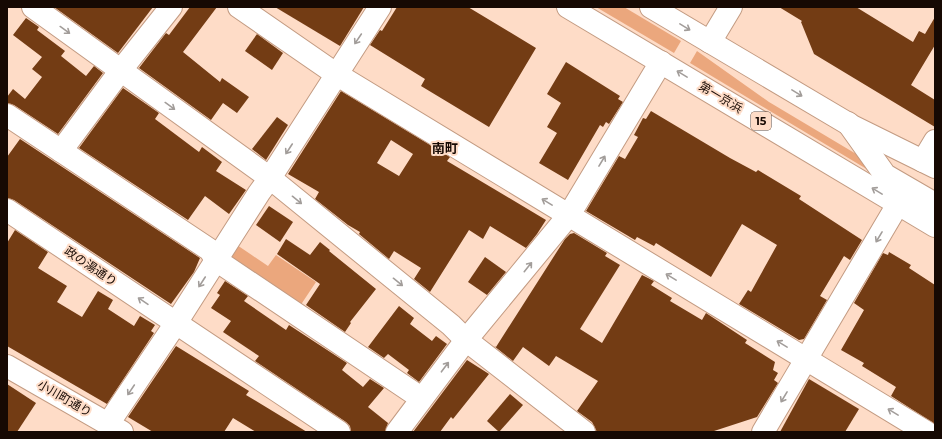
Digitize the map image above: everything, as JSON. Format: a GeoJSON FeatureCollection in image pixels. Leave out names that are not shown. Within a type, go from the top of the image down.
{"type":"FeatureCollection","features":[{"type":"Feature","properties":{"kind":"main road"},"geometry":{"type":"LineString","coordinates":[[34,7],[270,178],[451,325],[466,340],[584,432]]}},
{"type":"Feature","properties":{"kind":"main road"},"geometry":{"type":"LineString","coordinates":[[61,151],[170,7]]}},
{"type":"Feature","properties":{"kind":"main road"},"geometry":{"type":"LineString","coordinates":[[239,7],[336,74],[926,432]]}},
{"type":"Feature","properties":{"kind":"main road"},"geometry":{"type":"LineString","coordinates":[[115,428],[176,323],[380,7]]}},
{"type":"Feature","properties":{"kind":"main road","name":"第一京浜"},"geometry":{"type":"LineString","coordinates":[[568,7],[935,226]]}},
{"type":"Feature","properties":{"kind":"main road"},"geometry":{"type":"LineString","coordinates":[[651,7],[848,123],[929,164],[935,141]]}},
{"type":"Feature","properties":{"kind":"main road"},"geometry":{"type":"LineString","coordinates":[[710,42],[731,7]]}},
{"type":"Feature","properties":{"kind":"main road"},"geometry":{"type":"LineString","coordinates":[[396,432],[466,340],[569,215],[662,62]]}},
{"type":"Feature","properties":{"kind":"main road"},"geometry":{"type":"LineString","coordinates":[[7,115],[210,250],[216,260],[421,398]]}},
{"type":"Feature","properties":{"kind":"main road"},"geometry":{"type":"LineString","coordinates":[[848,123],[885,175],[935,204]]}},
{"type":"Feature","properties":{"kind":"main road"},"geometry":{"type":"LineString","coordinates":[[763,432],[898,204]]}},
{"type":"Feature","properties":{"kind":"main road","name":"政の湯通り"},"geometry":{"type":"LineString","coordinates":[[7,210],[339,432]]}},
{"type":"Feature","properties":{"kind":"main road","name":"小川町通り"},"geometry":{"type":"LineString","coordinates":[[7,366],[115,428]]}},
{"type":"Feature","properties":{"kind":"shaded area"},"geometry":{"type":"Polygon","coordinates":[[[596,7],[624,7],[681,41],[674,53],[596,7]]]}},
{"type":"Feature","properties":{"kind":"shaded area"},"geometry":{"type":"Polygon","coordinates":[[[697,51],[769,102],[935,201],[935,210],[690,63],[697,51]]]}},
{"type":"Feature","properties":{"kind":"shaded area"},"geometry":{"type":"Polygon","coordinates":[[[234,243],[268,266],[276,255],[316,282],[298,309],[224,258],[234,243]]]}},
{"type":"Feature","properties":{"kind":"building"},"geometry":{"type":"Polygon","coordinates":[[[54,7],[153,7],[118,53],[54,7]]]}},
{"type":"Feature","properties":{"kind":"building"},"geometry":{"type":"Polygon","coordinates":[[[190,7],[217,7],[183,52],[220,82],[222,78],[249,97],[237,113],[223,103],[211,120],[139,68],[166,33],[169,35],[190,7]]]}},
{"type":"Feature","properties":{"kind":"building"},"geometry":{"type":"Polygon","coordinates":[[[275,7],[364,7],[340,46],[275,7]]]}},
{"type":"Feature","properties":{"kind":"building"},"geometry":{"type":"Polygon","coordinates":[[[397,7],[468,7],[536,48],[489,127],[421,86],[425,79],[370,45],[380,30],[382,31],[397,7]]]}},
{"type":"Feature","properties":{"kind":"building"},"geometry":{"type":"Polygon","coordinates":[[[779,7],[856,7],[913,42],[919,31],[925,34],[935,17],[935,45],[911,85],[935,100],[935,127],[814,54],[801,22],[802,21],[779,7]]]}},
{"type":"Feature","properties":{"kind":"building"},"geometry":{"type":"Polygon","coordinates":[[[26,18],[39,27],[37,30],[65,51],[61,56],[86,76],[94,66],[103,73],[58,134],[14,105],[7,103],[7,97],[13,89],[25,99],[42,77],[32,69],[42,57],[13,35],[26,18]]]}},
{"type":"Feature","properties":{"kind":"building"},"geometry":{"type":"Polygon","coordinates":[[[257,34],[283,53],[272,70],[245,51],[257,34]]]}},
{"type":"Feature","properties":{"kind":"building"},"geometry":{"type":"Polygon","coordinates":[[[566,62],[620,96],[618,99],[623,102],[609,124],[606,122],[603,127],[600,125],[568,180],[539,163],[557,133],[547,127],[561,103],[547,94],[566,62]]]}},
{"type":"Feature","properties":{"kind":"building"},"geometry":{"type":"Polygon","coordinates":[[[123,88],[159,113],[155,119],[199,152],[202,147],[222,162],[216,171],[246,190],[229,214],[205,196],[188,220],[79,148],[123,88]]]}},
{"type":"Feature","properties":{"kind":"building"},"geometry":{"type":"Polygon","coordinates":[[[341,91],[450,157],[447,161],[546,220],[526,248],[490,226],[483,239],[469,230],[430,292],[414,279],[421,268],[394,251],[389,259],[359,234],[360,232],[348,225],[315,199],[319,192],[288,174],[341,91]],[[391,140],[377,163],[399,176],[413,154],[391,140]]]}},
{"type":"Feature","properties":{"kind":"building"},"geometry":{"type":"Polygon","coordinates":[[[651,111],[730,158],[756,172],[758,170],[801,196],[799,199],[862,240],[850,260],[844,256],[820,296],[827,300],[804,339],[799,340],[739,304],[748,290],[751,292],[777,245],[742,224],[711,277],[656,243],[654,246],[637,237],[635,240],[586,211],[619,156],[625,159],[638,137],[634,135],[643,118],[646,119],[651,111]]]}},
{"type":"Feature","properties":{"kind":"building"},"geometry":{"type":"Polygon","coordinates":[[[277,117],[288,125],[266,160],[252,149],[277,117]]]}},
{"type":"Feature","properties":{"kind":"building"},"geometry":{"type":"Polygon","coordinates":[[[20,139],[200,258],[194,272],[171,304],[14,200],[7,198],[7,157],[20,139]]]}},
{"type":"Feature","properties":{"kind":"building"},"geometry":{"type":"Polygon","coordinates":[[[269,206],[293,222],[280,242],[256,225],[269,206]]]}},
{"type":"Feature","properties":{"kind":"building"},"geometry":{"type":"Polygon","coordinates":[[[15,230],[48,252],[38,268],[67,286],[57,302],[82,317],[98,291],[113,300],[108,309],[134,326],[140,316],[155,325],[151,331],[154,333],[107,404],[7,346],[7,243],[15,230]]]}},
{"type":"Feature","properties":{"kind":"building"},"geometry":{"type":"Polygon","coordinates":[[[574,233],[607,253],[605,256],[620,265],[580,329],[602,343],[642,275],[654,281],[651,285],[672,298],[670,301],[702,320],[706,313],[747,340],[745,343],[775,362],[773,370],[778,373],[774,380],[778,383],[757,417],[711,432],[597,432],[592,422],[577,411],[598,381],[556,356],[549,366],[523,347],[513,361],[494,346],[496,347],[565,239],[570,234],[574,233]]]}},
{"type":"Feature","properties":{"kind":"building"},"geometry":{"type":"Polygon","coordinates":[[[286,239],[310,255],[320,242],[376,289],[350,322],[351,323],[345,332],[306,305],[320,284],[277,254],[286,239]]]}},
{"type":"Feature","properties":{"kind":"building"},"geometry":{"type":"Polygon","coordinates":[[[889,252],[911,265],[909,268],[935,285],[935,424],[891,396],[896,387],[862,366],[864,363],[841,350],[864,310],[854,303],[883,253],[888,255],[889,252]]]}},
{"type":"Feature","properties":{"kind":"building"},"geometry":{"type":"Polygon","coordinates":[[[485,257],[506,272],[487,295],[468,282],[485,257]]]}},
{"type":"Feature","properties":{"kind":"building"},"geometry":{"type":"Polygon","coordinates":[[[225,281],[248,296],[244,301],[286,330],[289,325],[347,363],[342,370],[363,387],[370,379],[384,388],[368,407],[388,423],[385,432],[351,432],[350,426],[346,422],[255,361],[259,356],[223,332],[231,321],[211,308],[220,295],[217,293],[225,281]]]}},
{"type":"Feature","properties":{"kind":"building"},"geometry":{"type":"Polygon","coordinates":[[[399,306],[414,318],[410,324],[432,341],[436,336],[447,344],[419,382],[407,373],[409,370],[388,354],[384,358],[368,347],[399,306]]]}},
{"type":"Feature","properties":{"kind":"building"},"geometry":{"type":"Polygon","coordinates":[[[176,346],[249,391],[246,395],[307,432],[256,432],[233,418],[224,432],[153,432],[128,417],[176,346]]]}},
{"type":"Feature","properties":{"kind":"building"},"geometry":{"type":"Polygon","coordinates":[[[467,360],[489,374],[453,419],[451,417],[440,432],[413,432],[467,360]]]}},
{"type":"Feature","properties":{"kind":"building"},"geometry":{"type":"Polygon","coordinates":[[[809,379],[859,409],[845,432],[780,432],[809,379]]]}},
{"type":"Feature","properties":{"kind":"building"},"geometry":{"type":"Polygon","coordinates":[[[7,384],[36,403],[17,432],[7,432],[7,384]]]}},
{"type":"Feature","properties":{"kind":"building"},"geometry":{"type":"Polygon","coordinates":[[[510,394],[523,405],[499,432],[487,421],[510,394]]]}},
{"type":"Feature","properties":{"kind":"district","name":"南町"},"geometry":{"type":"Point","coordinates":[445,148]}}]}
